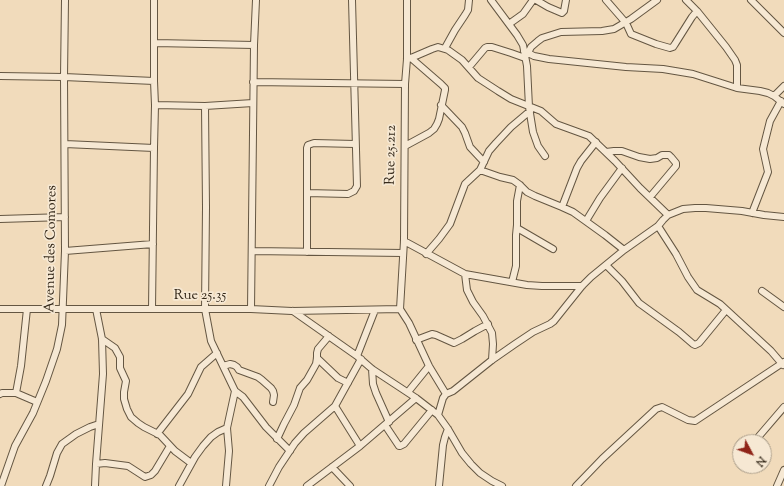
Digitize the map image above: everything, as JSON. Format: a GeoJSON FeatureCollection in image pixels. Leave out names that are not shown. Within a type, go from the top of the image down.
{"type":"FeatureCollection","features":[{"type":"Feature","properties":{"kind":"street","name":"Avenue des Comores"},"geometry":{"type":"LineString","coordinates":[[1,486],[14,446],[33,413],[46,380],[57,349],[62,326],[65,251],[65,0]]}},
{"type":"Feature","properties":{"kind":"street"},"geometry":{"type":"LineString","coordinates":[[152,309],[155,105],[154,0]]}},
{"type":"Feature","properties":{"kind":"street"},"geometry":{"type":"LineString","coordinates":[[251,309],[253,82],[256,0]]}},
{"type":"Feature","properties":{"kind":"street"},"geometry":{"type":"LineString","coordinates":[[307,193],[348,194],[354,191],[357,186],[352,0]]}},
{"type":"Feature","properties":{"kind":"street","name":"Rue 25.212"},"geometry":{"type":"LineString","coordinates":[[400,309],[404,241],[405,84],[409,58],[407,0]]}},
{"type":"Feature","properties":{"kind":"street"},"geometry":{"type":"LineString","coordinates":[[445,48],[468,10],[469,0]]}},
{"type":"Feature","properties":{"kind":"street"},"geometry":{"type":"LineString","coordinates":[[491,0],[523,45],[526,54],[533,132],[538,146],[545,156]]}},
{"type":"Feature","properties":{"kind":"street"},"geometry":{"type":"LineString","coordinates":[[509,24],[520,18],[534,0],[562,13],[566,0]]}},
{"type":"Feature","properties":{"kind":"street"},"geometry":{"type":"LineString","coordinates":[[606,0],[626,23],[629,32],[632,35],[670,48],[673,47],[697,11]]}},
{"type":"Feature","properties":{"kind":"street"},"geometry":{"type":"LineString","coordinates":[[526,54],[531,47],[542,38],[561,32],[614,29],[626,23],[657,0]]}},
{"type":"Feature","properties":{"kind":"street"},"geometry":{"type":"LineString","coordinates":[[686,0],[697,11],[726,47],[737,65],[737,88]]}},
{"type":"Feature","properties":{"kind":"street"},"geometry":{"type":"LineString","coordinates":[[751,0],[784,33]]}},
{"type":"Feature","properties":{"kind":"street"},"geometry":{"type":"LineString","coordinates":[[155,43],[254,45]]}},
{"type":"Feature","properties":{"kind":"street"},"geometry":{"type":"LineString","coordinates":[[469,68],[487,46],[549,59],[626,67],[663,69],[693,74],[737,88],[760,91],[774,96],[782,103],[770,122],[763,149],[768,172],[752,213]]}},
{"type":"Feature","properties":{"kind":"street"},"geometry":{"type":"LineString","coordinates":[[405,146],[434,129],[439,119],[445,88],[409,58],[432,48],[445,48],[454,54],[478,78],[511,99],[530,109],[535,108],[541,111],[556,124],[586,135],[596,142],[668,215]]}},
{"type":"Feature","properties":{"kind":"street"},"geometry":{"type":"LineString","coordinates":[[0,76],[154,81]]}},
{"type":"Feature","properties":{"kind":"street"},"geometry":{"type":"LineString","coordinates":[[253,82],[405,84]]}},
{"type":"Feature","properties":{"kind":"street"},"geometry":{"type":"LineString","coordinates":[[774,96],[784,86]]}},
{"type":"Feature","properties":{"kind":"street"},"geometry":{"type":"LineString","coordinates":[[155,105],[205,106],[253,103]]}},
{"type":"Feature","properties":{"kind":"street"},"geometry":{"type":"LineString","coordinates":[[441,105],[462,127],[470,147],[484,162]]}},
{"type":"Feature","properties":{"kind":"street"},"geometry":{"type":"LineString","coordinates":[[205,106],[205,309],[211,341],[235,391],[243,397],[266,427],[290,451]]}},
{"type":"Feature","properties":{"kind":"street"},"geometry":{"type":"LineString","coordinates":[[426,254],[439,240],[450,224],[465,184],[480,170],[496,143],[510,127],[530,109]]}},
{"type":"Feature","properties":{"kind":"street"},"geometry":{"type":"LineString","coordinates":[[562,207],[577,168],[596,142]]}},
{"type":"Feature","properties":{"kind":"street"},"geometry":{"type":"LineString","coordinates":[[307,252],[308,145],[314,143],[355,144]]}},
{"type":"Feature","properties":{"kind":"street"},"geometry":{"type":"LineString","coordinates":[[65,144],[154,148]]}},
{"type":"Feature","properties":{"kind":"street"},"geometry":{"type":"LineString","coordinates":[[606,152],[622,151],[650,159],[657,158],[662,155],[669,155],[676,164],[674,169],[650,197]]}},
{"type":"Feature","properties":{"kind":"street"},"geometry":{"type":"LineString","coordinates":[[586,222],[600,198],[622,168]]}},
{"type":"Feature","properties":{"kind":"street"},"geometry":{"type":"LineString","coordinates":[[480,170],[513,180],[527,192],[562,207],[586,222],[624,250]]}},
{"type":"Feature","properties":{"kind":"street"},"geometry":{"type":"LineString","coordinates":[[512,282],[516,266],[517,201],[520,185]]}},
{"type":"Feature","properties":{"kind":"street"},"geometry":{"type":"LineString","coordinates":[[438,415],[443,398],[446,394],[453,391],[492,360],[533,332],[554,321],[582,286],[624,250],[658,226],[668,215],[683,209],[695,208],[720,209],[784,217]]}},
{"type":"Feature","properties":{"kind":"street"},"geometry":{"type":"LineString","coordinates":[[0,219],[65,218]]}},
{"type":"Feature","properties":{"kind":"street"},"geometry":{"type":"LineString","coordinates":[[576,486],[602,459],[656,409],[662,407],[688,420],[695,421],[783,364],[720,304],[697,290],[658,226]]}},
{"type":"Feature","properties":{"kind":"street"},"geometry":{"type":"LineString","coordinates":[[517,228],[553,249]]}},
{"type":"Feature","properties":{"kind":"street"},"geometry":{"type":"LineString","coordinates":[[404,241],[465,274],[526,285],[582,286]]}},
{"type":"Feature","properties":{"kind":"street"},"geometry":{"type":"LineString","coordinates":[[65,251],[153,244]]}},
{"type":"Feature","properties":{"kind":"street"},"geometry":{"type":"LineString","coordinates":[[252,251],[403,253]]}},
{"type":"Feature","properties":{"kind":"street"},"geometry":{"type":"LineString","coordinates":[[606,265],[622,281],[639,303],[679,332],[692,344],[699,343],[726,310]]}},
{"type":"Feature","properties":{"kind":"street"},"geometry":{"type":"LineString","coordinates":[[465,274],[467,290],[492,333],[492,360]]}},
{"type":"Feature","properties":{"kind":"street"},"geometry":{"type":"LineString","coordinates":[[762,291],[784,307]]}},
{"type":"Feature","properties":{"kind":"street","name":"Rue 25.35"},"geometry":{"type":"LineString","coordinates":[[0,309],[251,309],[292,311],[400,309]]}},
{"type":"Feature","properties":{"kind":"street"},"geometry":{"type":"LineString","coordinates":[[16,393],[21,366],[27,309]]}},
{"type":"Feature","properties":{"kind":"street"},"geometry":{"type":"LineString","coordinates":[[96,309],[102,339],[103,374],[96,464],[96,486]]}},
{"type":"Feature","properties":{"kind":"street"},"geometry":{"type":"LineString","coordinates":[[400,309],[409,323],[429,366],[446,394]]}},
{"type":"Feature","properties":{"kind":"street"},"geometry":{"type":"LineString","coordinates":[[269,486],[279,467],[304,433],[335,406],[348,383],[359,358],[375,310]]}},
{"type":"Feature","properties":{"kind":"street"},"geometry":{"type":"LineString","coordinates":[[292,311],[432,410],[438,415],[462,453],[471,464],[494,484],[502,486]]}},
{"type":"Feature","properties":{"kind":"street"},"geometry":{"type":"LineString","coordinates":[[416,340],[432,334],[454,343],[488,324]]}},
{"type":"Feature","properties":{"kind":"street"},"geometry":{"type":"LineString","coordinates":[[277,439],[294,405],[300,388],[307,380],[316,364],[318,349],[329,336]]}},
{"type":"Feature","properties":{"kind":"street"},"geometry":{"type":"LineString","coordinates":[[102,339],[115,348],[120,357],[120,368],[126,380],[124,399],[131,417],[164,439],[170,446],[191,463]]}},
{"type":"Feature","properties":{"kind":"street"},"geometry":{"type":"LineString","coordinates":[[157,434],[188,394],[201,367],[217,353]]}},
{"type":"Feature","properties":{"kind":"street"},"geometry":{"type":"LineString","coordinates":[[317,358],[338,378],[348,383]]}},
{"type":"Feature","properties":{"kind":"street"},"geometry":{"type":"LineString","coordinates":[[223,366],[230,364],[234,365],[239,370],[258,377],[273,391],[273,402]]}},
{"type":"Feature","properties":{"kind":"street"},"geometry":{"type":"LineString","coordinates":[[408,392],[429,366]]}},
{"type":"Feature","properties":{"kind":"street"},"geometry":{"type":"LineString","coordinates":[[372,369],[373,384],[376,393],[387,423],[399,446],[404,444],[432,410]]}},
{"type":"Feature","properties":{"kind":"street"},"geometry":{"type":"LineString","coordinates":[[226,486],[229,451],[227,428],[235,391]]}},
{"type":"Feature","properties":{"kind":"street"},"geometry":{"type":"LineString","coordinates":[[0,394],[6,392],[16,393],[37,402]]}},
{"type":"Feature","properties":{"kind":"street"},"geometry":{"type":"LineString","coordinates":[[307,486],[360,446],[416,398]]}},
{"type":"Feature","properties":{"kind":"street"},"geometry":{"type":"LineString","coordinates":[[335,406],[360,446]]}},
{"type":"Feature","properties":{"kind":"street"},"geometry":{"type":"LineString","coordinates":[[761,434],[784,407]]}},
{"type":"Feature","properties":{"kind":"street"},"geometry":{"type":"LineString","coordinates":[[46,486],[57,453],[62,444],[76,434],[99,424]]}},
{"type":"Feature","properties":{"kind":"street"},"geometry":{"type":"LineString","coordinates":[[179,486],[191,463],[203,446],[211,437],[227,428]]}},
{"type":"Feature","properties":{"kind":"street"},"geometry":{"type":"LineString","coordinates":[[439,486],[443,445],[448,429]]}},
{"type":"Feature","properties":{"kind":"street"},"geometry":{"type":"LineString","coordinates":[[96,464],[105,463],[128,466],[145,477],[151,475],[170,446]]}},
{"type":"Feature","properties":{"kind":"street"},"geometry":{"type":"LineString","coordinates":[[332,467],[350,486]]}},
{"type":"Feature","properties":{"kind":"street"},"geometry":{"type":"LineString","coordinates":[[777,486],[784,470]]}}]}
